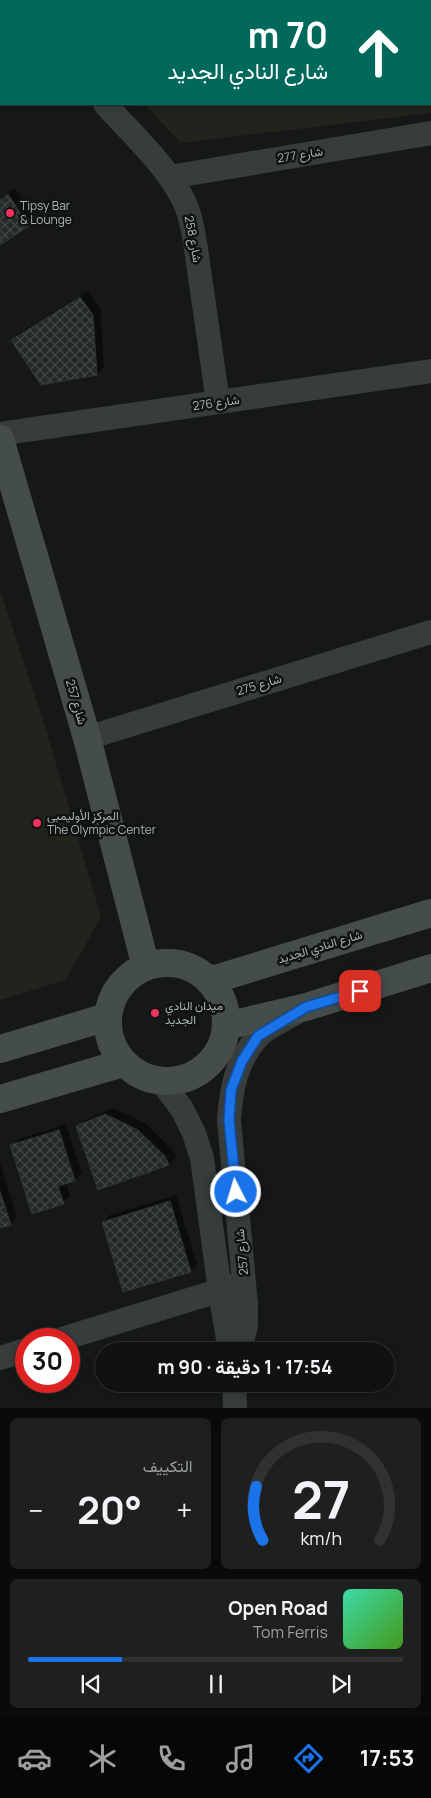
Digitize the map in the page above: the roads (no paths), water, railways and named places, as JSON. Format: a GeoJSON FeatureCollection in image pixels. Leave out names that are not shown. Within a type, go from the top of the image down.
{"type":"FeatureCollection","features":[{"type":"Feature","properties":{"kind":"street","name":"شارع 258"},"geometry":{"type":"LineString","coordinates":[[106,105],[170,176],[187,207],[192,224],[218,402]]}},
{"type":"Feature","properties":{"kind":"street","name":"شارع 277"},"geometry":{"type":"LineString","coordinates":[[170,176],[431,133]]}},
{"type":"Feature","properties":{"kind":"street","name":"شارع 276"},"geometry":{"type":"LineString","coordinates":[[0,434],[431,371]]}},
{"type":"Feature","properties":{"kind":"street","name":"شارع 257"},"geometry":{"type":"LineString","coordinates":[[0,439],[86,738],[146,967]]}},
{"type":"Feature","properties":{"kind":"street","name":"شارع 275"},"geometry":{"type":"LineString","coordinates":[[86,738],[431,632]]}},
{"type":"Feature","properties":{"kind":"street","name":"شارع النادي الجديد"},"geometry":{"type":"LineString","coordinates":[[209,981],[431,913]]}},
{"type":"Feature","properties":{"kind":"street"},"geometry":{"type":"LineString","coordinates":[[163,963],[180,965],[196,971],[209,981],[219,994],[225,1010],[226,1026],[222,1044],[212,1061],[197,1073],[180,1080],[161,1081],[140,1076],[123,1063],[114,1049],[108,1034],[107,1017],[111,1001],[119,987],[131,975],[146,967],[163,963]]}},
{"type":"Feature","properties":{"kind":"street"},"geometry":{"type":"LineString","coordinates":[[226,1026],[306,1007],[431,968]]}},
{"type":"Feature","properties":{"kind":"street","name":"شارع 257"},"geometry":{"type":"LineString","coordinates":[[242,1342],[246,1325],[229,1120],[231,1090],[242,1061],[258,1036],[306,1007]]}},
{"type":"Feature","properties":{"kind":"street"},"geometry":{"type":"LineString","coordinates":[[0,1048],[107,1017]]}},
{"type":"Feature","properties":{"kind":"street"},"geometry":{"type":"LineString","coordinates":[[0,1099],[123,1063]]}},
{"type":"Feature","properties":{"kind":"street"},"geometry":{"type":"LineString","coordinates":[[161,1081],[182,1109],[194,1133],[202,1158],[229,1342]]}},
{"type":"Feature","properties":{"kind":"street"},"geometry":{"type":"LineString","coordinates":[[80,1333],[244,1283]]}},
{"type":"Feature","properties":{"kind":"street"},"geometry":{"type":"LineString","coordinates":[[0,1358],[15,1353]]}},
{"type":"Feature","properties":{"kind":"street"},"geometry":{"type":"LineString","coordinates":[[234,1392],[234,1408]]}},
{"type":"Feature","properties":{"kind":"place","name":"Tipsy Bar & Lounge"},"geometry":{"type":"Point","coordinates":[10,213]}},
{"type":"Feature","properties":{"kind":"place","name":"المركز الأوليمبى The Olympic Center"},"geometry":{"type":"Point","coordinates":[37,823]}},
{"type":"Feature","properties":{"kind":"place","name":"ميدان النادي الجديد"},"geometry":{"type":"Point","coordinates":[155,1013]}}]}
